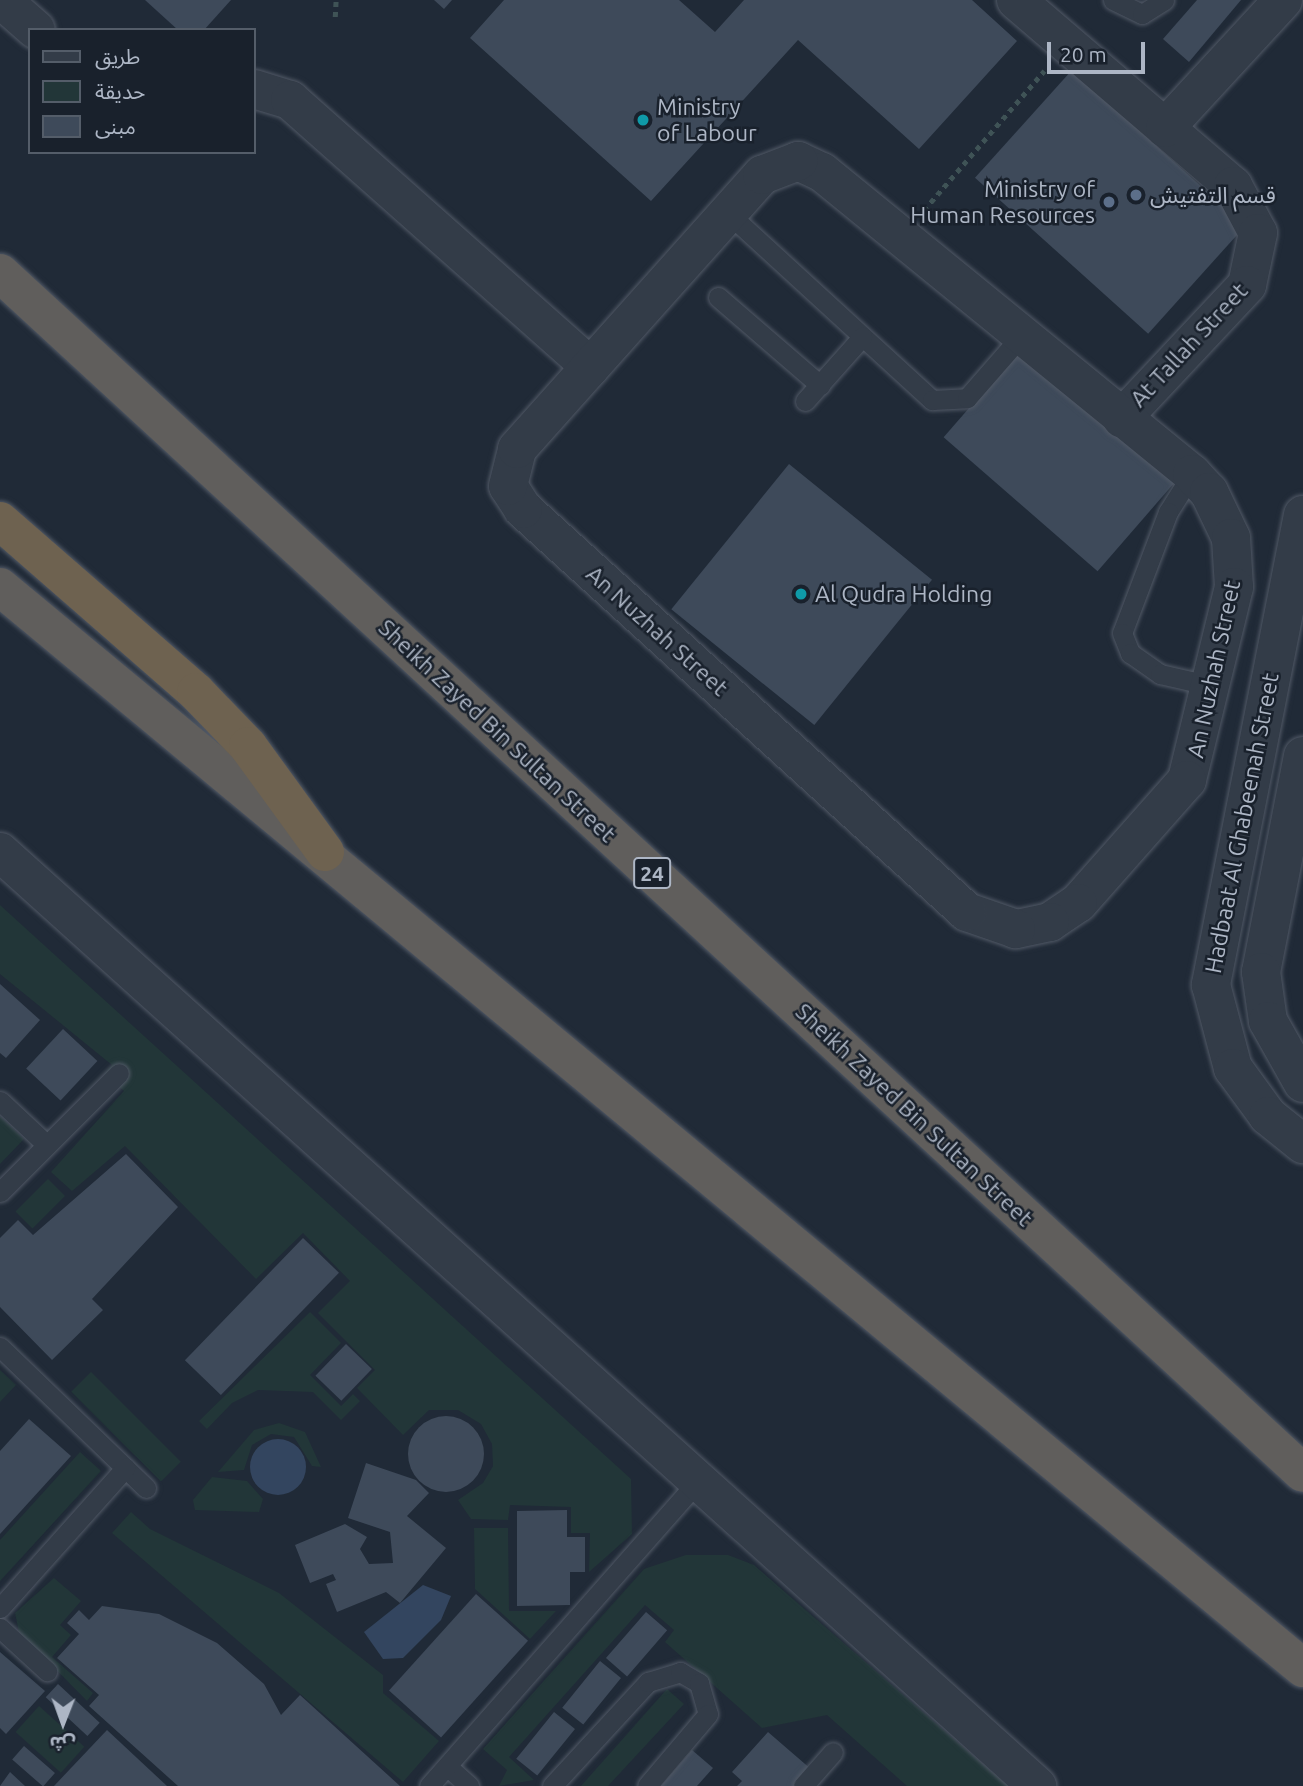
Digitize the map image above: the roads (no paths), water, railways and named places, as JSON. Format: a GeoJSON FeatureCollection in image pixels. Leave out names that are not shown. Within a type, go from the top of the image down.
{"type":"FeatureCollection","features":[{"type":"Feature","properties":{"kind":"highway","name":"Sheikh Zayed Bin Sultan Street"},"geometry":{"type":"LineString","coordinates":[[0,273],[1303,1473]]}},
{"type":"Feature","properties":{"kind":"highway"},"geometry":{"type":"LineString","coordinates":[[0,521],[196,692],[248,746],[325,852]]}},
{"type":"Feature","properties":{"kind":"highway"},"geometry":{"type":"LineString","coordinates":[[0,587],[325,852],[1303,1668]]}},
{"type":"Feature","properties":{"kind":"street"},"geometry":{"type":"LineString","coordinates":[[2,0],[34,28]]}},
{"type":"Feature","properties":{"kind":"street","name":"At Tallah Street"},"geometry":{"type":"LineString","coordinates":[[1016,0],[1245,200],[1259,251],[1247,285],[1122,418]]}},
{"type":"Feature","properties":{"kind":"street"},"geometry":{"type":"LineString","coordinates":[[1165,128],[1287,6]]}},
{"type":"Feature","properties":{"kind":"street"},"geometry":{"type":"LineString","coordinates":[[256,90],[290,100],[591,367]]}},
{"type":"Feature","properties":{"kind":"street","name":"An Nuzhah Street"},"geometry":{"type":"LineString","coordinates":[[798,161],[822,172],[1192,474],[1222,514],[1235,562],[1213,686],[1196,759],[1175,800],[1078,903],[1033,928],[982,920],[513,499],[510,460],[591,367],[772,167],[798,161]]}},
{"type":"Feature","properties":{"kind":"street","name":"Hadbaat Al Ghabeenah Street"},"geometry":{"type":"LineString","coordinates":[[1303,515],[1210,985],[1233,1068],[1268,1116],[1303,1144]]}},
{"type":"Feature","properties":{"kind":"street","name":"Hadbaat Al Ghabeenah Street"},"geometry":{"type":"LineString","coordinates":[[1303,756],[1261,972],[1268,1021],[1303,1083]]}},
{"type":"Feature","properties":{"kind":"street"},"geometry":{"type":"LineString","coordinates":[[0,852],[700,1479],[1037,1786]]}},
{"type":"Feature","properties":{"kind":"lane"},"geometry":{"type":"LineString","coordinates":[[1113,0],[1142,14],[1164,0]]}},
{"type":"Feature","properties":{"kind":"lane"},"geometry":{"type":"LineString","coordinates":[[728,213],[924,395],[950,404],[974,392],[1021,336]]}},
{"type":"Feature","properties":{"kind":"lane"},"geometry":{"type":"LineString","coordinates":[[718,297],[820,385]]}},
{"type":"Feature","properties":{"kind":"lane"},"geometry":{"type":"LineString","coordinates":[[805,401],[862,337]]}},
{"type":"Feature","properties":{"kind":"lane"},"geometry":{"type":"LineString","coordinates":[[1192,474],[1168,512],[1122,634],[1130,653],[1152,669],[1213,686]]}},
{"type":"Feature","properties":{"kind":"lane"},"geometry":{"type":"LineString","coordinates":[[0,1192],[119,1073]]}},
{"type":"Feature","properties":{"kind":"lane"},"geometry":{"type":"LineString","coordinates":[[0,1101],[47,1145]]}},
{"type":"Feature","properties":{"kind":"lane"},"geometry":{"type":"LineString","coordinates":[[0,1347],[146,1488]]}},
{"type":"Feature","properties":{"kind":"lane"},"geometry":{"type":"LineString","coordinates":[[0,1608],[125,1468]]}},
{"type":"Feature","properties":{"kind":"lane"},"geometry":{"type":"LineString","coordinates":[[429,1786],[700,1479]]}},
{"type":"Feature","properties":{"kind":"lane"},"geometry":{"type":"LineString","coordinates":[[0,1628],[47,1671]]}},
{"type":"Feature","properties":{"kind":"lane"},"geometry":{"type":"LineString","coordinates":[[552,1786],[648,1682],[680,1672],[699,1683],[708,1714],[647,1786]]}},
{"type":"Feature","properties":{"kind":"lane"},"geometry":{"type":"LineString","coordinates":[[803,1786],[833,1752]]}},
{"type":"Feature","properties":{"kind":"lane"},"geometry":{"type":"LineString","coordinates":[[447,1766],[469,1786]]}},
{"type":"Feature","properties":{"kind":"water"},"geometry":{"type":"Polygon","coordinates":[[[278,1439],[289,1441],[298,1447],[304,1456],[304,1478],[298,1487],[289,1493],[278,1495],[267,1493],[258,1487],[252,1478],[250,1467],[252,1456],[258,1447],[267,1441],[278,1439]]]}},
{"type":"Feature","properties":{"kind":"water"},"geometry":{"type":"Polygon","coordinates":[[[423,1585],[451,1596],[441,1620],[403,1658],[383,1659],[364,1632],[423,1585]]]}},
{"type":"Feature","properties":{"kind":"place","name":"Ministry of Labour"},"geometry":{"type":"Point","coordinates":[643,120]}},
{"type":"Feature","properties":{"kind":"place","name":"قسم التفتيش"},"geometry":{"type":"Point","coordinates":[1136,195]}},
{"type":"Feature","properties":{"kind":"place","name":"Ministry of Human Resources"},"geometry":{"type":"Point","coordinates":[1109,202]}},
{"type":"Feature","properties":{"kind":"place","name":"Al Qudra Holding"},"geometry":{"type":"Point","coordinates":[801,594]}}]}
